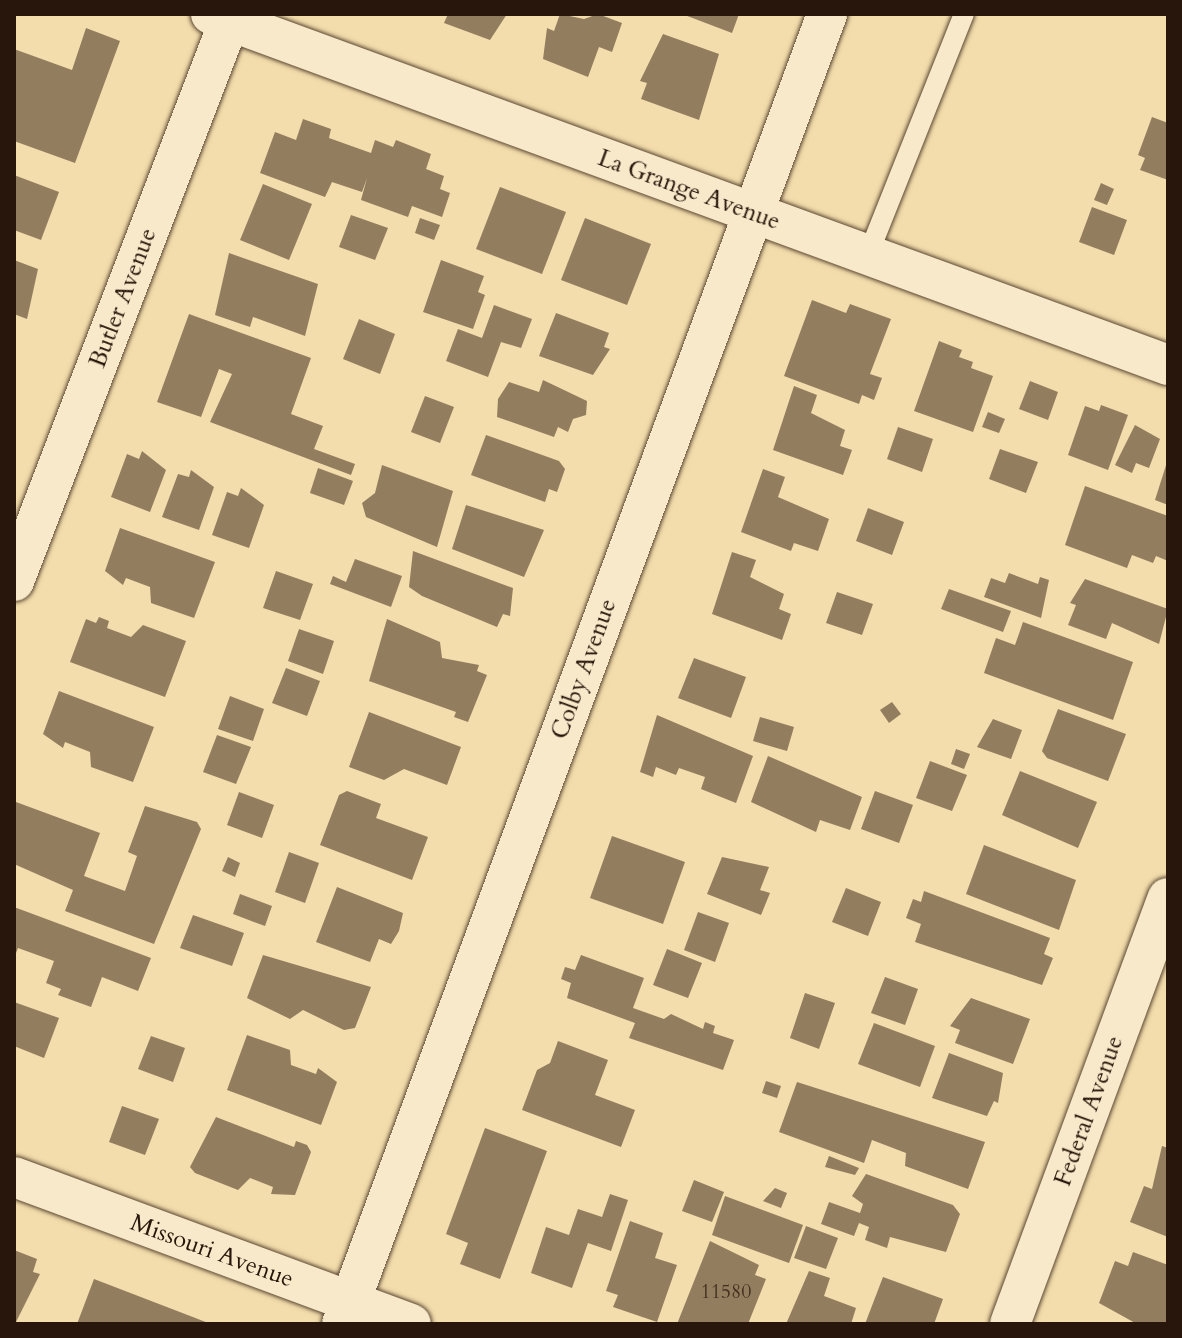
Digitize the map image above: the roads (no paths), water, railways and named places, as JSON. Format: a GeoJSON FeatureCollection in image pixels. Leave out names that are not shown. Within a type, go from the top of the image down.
{"type":"FeatureCollection","features":[{"type":"Feature","properties":{"kind":"street","name":"Colby Avenue"},"geometry":{"type":"LineString","coordinates":[[346,1313],[827,14]]}},
{"type":"Feature","properties":{"kind":"street","name":"La Grange Avenue"},"geometry":{"type":"LineString","coordinates":[[224,16],[1168,365]]}},
{"type":"Feature","properties":{"kind":"street","name":"Butler Avenue"},"geometry":{"type":"LineString","coordinates":[[14,581],[224,16]]}},
{"type":"Feature","properties":{"kind":"street","name":"Federal Avenue"},"geometry":{"type":"LineString","coordinates":[[1010,1324],[1168,898]]}},
{"type":"Feature","properties":{"kind":"street","name":"Missouri Avenue"},"geometry":{"type":"LineString","coordinates":[[14,1177],[346,1313],[411,1324]]}},
{"type":"Feature","properties":{"kind":"lane"},"geometry":{"type":"LineString","coordinates":[[868,255],[964,14]]}}]}
